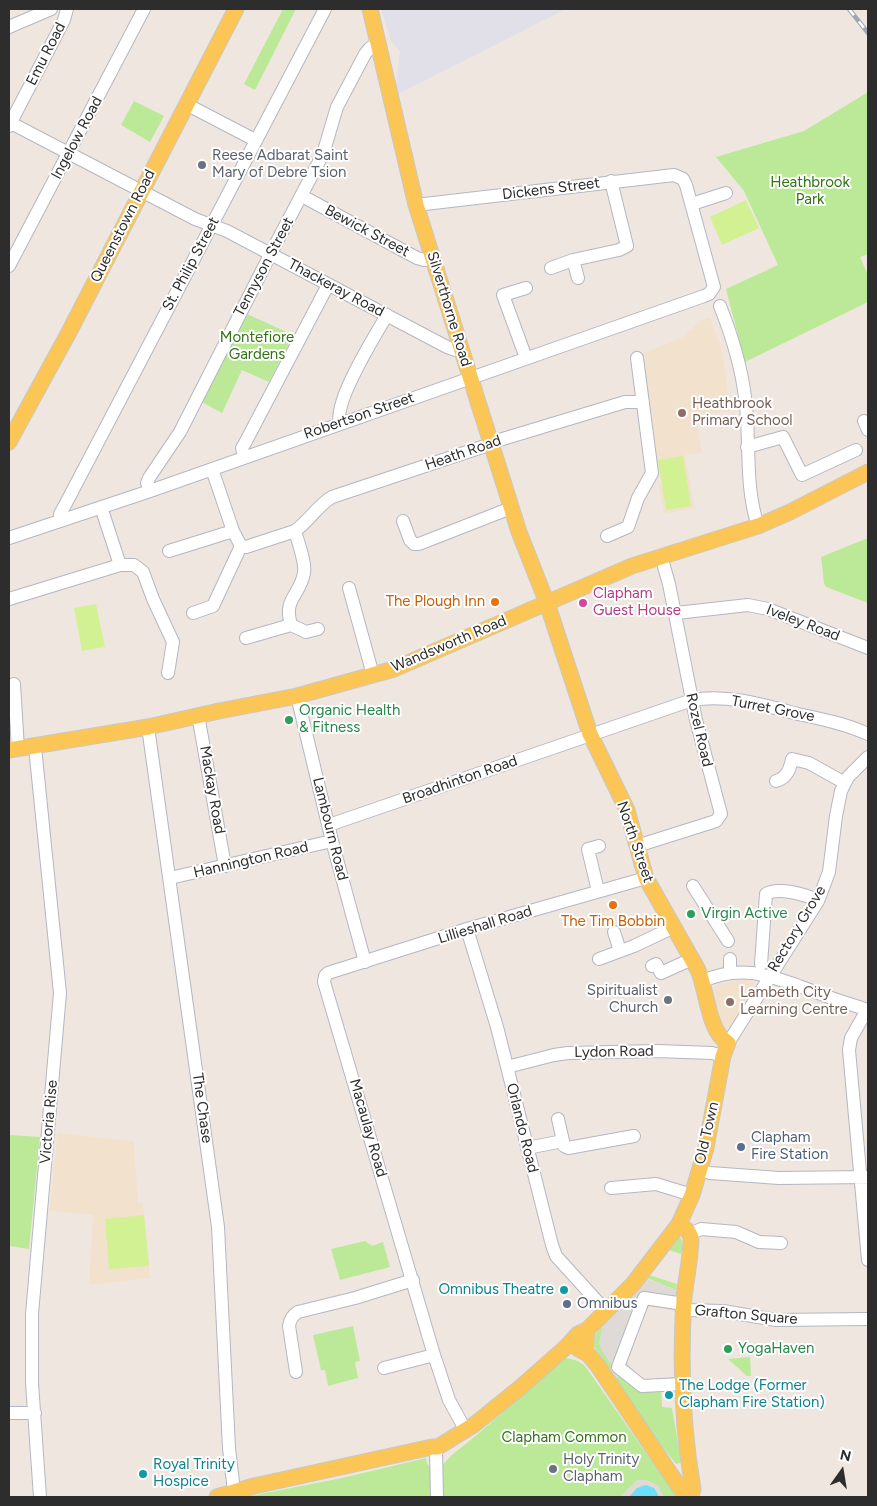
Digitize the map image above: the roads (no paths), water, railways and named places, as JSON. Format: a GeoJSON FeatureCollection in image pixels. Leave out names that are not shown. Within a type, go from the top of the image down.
{"type":"FeatureCollection","features":[{"type":"Feature","properties":{"kind":"main road","name":"Queenstown Road"},"geometry":{"type":"LineString","coordinates":[[9,442],[236,9]]}},
{"type":"Feature","properties":{"kind":"main road","name":"Silverthorne Road"},"geometry":{"type":"LineString","coordinates":[[370,9],[416,204],[511,508],[547,603]]}},
{"type":"Feature","properties":{"kind":"main road","name":"Wandsworth Road"},"geometry":{"type":"LineString","coordinates":[[14,749],[148,727],[198,715],[297,696],[373,676],[394,669],[594,581],[661,556],[758,526],[790,512],[868,472]]}},
{"type":"Feature","properties":{"kind":"main road","name":"North Street"},"geometry":{"type":"LineString","coordinates":[[547,603],[590,734],[627,810],[646,878],[703,981],[716,1028],[727,1047]]}},
{"type":"Feature","properties":{"kind":"main road","name":"Old Town"},"geometry":{"type":"LineString","coordinates":[[438,1447],[463,1426],[522,1386],[578,1334],[587,1330],[633,1284],[679,1224],[692,1195],[707,1142],[727,1047]]}},
{"type":"Feature","properties":{"kind":"main road"},"geometry":{"type":"LineString","coordinates":[[679,1224],[690,1234],[678,1384],[693,1489],[691,1497]]}},
{"type":"Feature","properties":{"kind":"main road"},"geometry":{"type":"LineString","coordinates":[[586,1352],[587,1330]]}},
{"type":"Feature","properties":{"kind":"main road"},"geometry":{"type":"LineString","coordinates":[[566,1347],[573,1346],[590,1355],[686,1497]]}},
{"type":"Feature","properties":{"kind":"main road"},"geometry":{"type":"LineString","coordinates":[[217,1497],[234,1491],[438,1447]]}},
{"type":"Feature","properties":{"kind":"street"},"geometry":{"type":"LineString","coordinates":[[9,27],[51,9]]}},
{"type":"Feature","properties":{"kind":"street","name":"Emu Road"},"geometry":{"type":"LineString","coordinates":[[9,123],[60,28],[67,9]]}},
{"type":"Feature","properties":{"kind":"street","name":"Ingelow Road"},"geometry":{"type":"LineString","coordinates":[[9,266],[144,9]]}},
{"type":"Feature","properties":{"kind":"street","name":"St. Philip Street"},"geometry":{"type":"LineString","coordinates":[[60,520],[60,514],[324,9]]}},
{"type":"Feature","properties":{"kind":"street","name":"Tennyson Street"},"geometry":{"type":"LineString","coordinates":[[150,491],[147,483],[149,478],[180,432],[270,253],[323,154],[337,107],[365,54],[370,48],[379,43]]}},
{"type":"Feature","properties":{"kind":"street"},"geometry":{"type":"LineString","coordinates":[[186,104],[255,140]]}},
{"type":"Feature","properties":{"kind":"street","name":"Thackeray Road"},"geometry":{"type":"LineString","coordinates":[[9,123],[195,219],[227,231],[447,347],[455,350],[461,349]]}},
{"type":"Feature","properties":{"kind":"street","name":"Dickens Street"},"geometry":{"type":"LineString","coordinates":[[416,204],[674,175],[683,180],[692,204]]}},
{"type":"Feature","properties":{"kind":"street"},"geometry":{"type":"LineString","coordinates":[[551,268],[573,260],[619,250],[626,246],[611,182]]}},
{"type":"Feature","properties":{"kind":"street"},"geometry":{"type":"LineString","coordinates":[[692,204],[726,193]]}},
{"type":"Feature","properties":{"kind":"street","name":"Bewick Street"},"geometry":{"type":"LineString","coordinates":[[302,196],[417,258],[434,260]]}},
{"type":"Feature","properties":{"kind":"street","name":"Robertson Street"},"geometry":{"type":"LineString","coordinates":[[9,538],[150,491],[709,294],[715,285],[692,204]]}},
{"type":"Feature","properties":{"kind":"street"},"geometry":{"type":"LineString","coordinates":[[573,260],[578,278]]}},
{"type":"Feature","properties":{"kind":"street"},"geometry":{"type":"LineString","coordinates":[[244,457],[242,448],[328,285]]}},
{"type":"Feature","properties":{"kind":"street"},"geometry":{"type":"LineString","coordinates":[[526,288],[503,295],[526,358]]}},
{"type":"Feature","properties":{"kind":"street"},"geometry":{"type":"LineString","coordinates":[[720,306],[738,357],[746,399],[747,447],[752,503],[758,526]]}},
{"type":"Feature","properties":{"kind":"street"},"geometry":{"type":"LineString","coordinates":[[340,423],[338,414],[345,394],[386,315]]}},
{"type":"Feature","properties":{"kind":"street"},"geometry":{"type":"LineString","coordinates":[[607,536],[628,527],[638,498],[652,473],[637,358]]}},
{"type":"Feature","properties":{"kind":"street","name":"Heath Road"},"geometry":{"type":"LineString","coordinates":[[295,531],[303,525],[322,503],[332,496],[491,443],[625,402],[643,402]]}},
{"type":"Feature","properties":{"kind":"street"},"geometry":{"type":"LineString","coordinates":[[747,447],[783,437],[802,475],[856,450]]}},
{"type":"Feature","properties":{"kind":"street"},"geometry":{"type":"LineString","coordinates":[[212,468],[233,531],[240,546]]}},
{"type":"Feature","properties":{"kind":"street"},"geometry":{"type":"LineString","coordinates":[[101,508],[120,565]]}},
{"type":"Feature","properties":{"kind":"street"},"geometry":{"type":"LineString","coordinates":[[403,521],[410,540],[414,544],[420,544],[511,508]]}},
{"type":"Feature","properties":{"kind":"street"},"geometry":{"type":"LineString","coordinates":[[169,551],[233,531]]}},
{"type":"Feature","properties":{"kind":"street"},"geometry":{"type":"LineString","coordinates":[[240,546],[246,546],[295,531],[305,570],[301,583],[289,604],[288,614],[291,625]]}},
{"type":"Feature","properties":{"kind":"street"},"geometry":{"type":"LineString","coordinates":[[193,613],[212,606],[240,546]]}},
{"type":"Feature","properties":{"kind":"street","name":"Rozel Road"},"geometry":{"type":"LineString","coordinates":[[637,846],[709,824],[720,818],[721,811],[706,760],[692,700],[676,613],[661,556]]}},
{"type":"Feature","properties":{"kind":"street"},"geometry":{"type":"LineString","coordinates":[[9,599],[120,565],[134,565],[143,572],[152,599],[173,642],[168,673]]}},
{"type":"Feature","properties":{"kind":"street"},"geometry":{"type":"LineString","coordinates":[[349,588],[373,676]]}},
{"type":"Feature","properties":{"kind":"street","name":"Iveley Road"},"geometry":{"type":"LineString","coordinates":[[676,613],[748,605],[768,609],[868,648]]}},
{"type":"Feature","properties":{"kind":"street"},"geometry":{"type":"LineString","coordinates":[[246,638],[291,625],[306,632],[318,629]]}},
{"type":"Feature","properties":{"kind":"street"},"geometry":{"type":"LineString","coordinates":[[14,684],[14,749]]}},
{"type":"Feature","properties":{"kind":"street","name":"Lambourn Road"},"geometry":{"type":"LineString","coordinates":[[297,696],[332,841],[365,962]]}},
{"type":"Feature","properties":{"kind":"street","name":"Turret Grove"},"geometry":{"type":"LineString","coordinates":[[590,734],[692,700],[716,699],[739,700],[838,724],[868,734]]}},
{"type":"Feature","properties":{"kind":"street","name":"Mackay Road"},"geometry":{"type":"LineString","coordinates":[[198,715],[225,866]]}},
{"type":"Feature","properties":{"kind":"street","name":"The Chase"},"geometry":{"type":"LineString","coordinates":[[148,727],[218,1227],[229,1448],[234,1491]]}},
{"type":"Feature","properties":{"kind":"street","name":"Broadhinton Road"},"geometry":{"type":"LineString","coordinates":[[329,825],[590,734]]}},
{"type":"Feature","properties":{"kind":"street","name":"Victoria Rise"},"geometry":{"type":"LineString","coordinates":[[35,746],[60,992],[32,1314],[31,1357],[40,1497]]}},
{"type":"Feature","properties":{"kind":"street","name":"Rectory Grove"},"geometry":{"type":"LineString","coordinates":[[727,1047],[818,901],[829,872],[838,805],[845,783],[848,777],[868,758]]}},
{"type":"Feature","properties":{"kind":"street"},"geometry":{"type":"LineString","coordinates":[[776,781],[789,771],[792,759],[809,763],[845,783]]}},
{"type":"Feature","properties":{"kind":"street","name":"Hannington Road"},"geometry":{"type":"LineString","coordinates":[[170,878],[332,841]]}},
{"type":"Feature","properties":{"kind":"street"},"geometry":{"type":"LineString","coordinates":[[598,891],[588,849],[599,846]]}},
{"type":"Feature","properties":{"kind":"street","name":"Lillieshall Road"},"geometry":{"type":"LineString","coordinates":[[325,976],[328,973],[467,929],[646,878]]}},
{"type":"Feature","properties":{"kind":"street"},"geometry":{"type":"LineString","coordinates":[[693,886],[728,941]]}},
{"type":"Feature","properties":{"kind":"street"},"geometry":{"type":"LineString","coordinates":[[761,964],[766,894],[772,891],[790,892],[808,896],[818,901]]}},
{"type":"Feature","properties":{"kind":"street"},"geometry":{"type":"LineString","coordinates":[[599,959],[674,927]]}},
{"type":"Feature","properties":{"kind":"street","name":"Orlando Road"},"geometry":{"type":"LineString","coordinates":[[467,929],[507,1067],[556,1256],[606,1311]]}},
{"type":"Feature","properties":{"kind":"street"},"geometry":{"type":"LineString","coordinates":[[614,932],[620,951]]}},
{"type":"Feature","properties":{"kind":"street"},"geometry":{"type":"LineString","coordinates":[[652,966],[656,964],[661,973],[692,959]]}},
{"type":"Feature","properties":{"kind":"street"},"geometry":{"type":"LineString","coordinates":[[730,959],[730,973]]}},
{"type":"Feature","properties":{"kind":"street"},"geometry":{"type":"LineString","coordinates":[[703,981],[730,973],[752,972],[770,976],[868,1010],[851,1038],[849,1046],[864,1178],[868,1260]]}},
{"type":"Feature","properties":{"kind":"street","name":"Macaulay Road"},"geometry":{"type":"LineString","coordinates":[[325,976],[324,982],[434,1355],[449,1400],[463,1426]]}},
{"type":"Feature","properties":{"kind":"street","name":"Lydon Road"},"geometry":{"type":"LineString","coordinates":[[507,1067],[568,1053],[712,1053],[727,1047]]}},
{"type":"Feature","properties":{"kind":"street"},"geometry":{"type":"LineString","coordinates":[[558,1119],[564,1146],[568,1148],[634,1136]]}},
{"type":"Feature","properties":{"kind":"street"},"geometry":{"type":"LineString","coordinates":[[527,1148],[563,1141]]}},
{"type":"Feature","properties":{"kind":"street"},"geometry":{"type":"LineString","coordinates":[[699,1170],[780,1178],[864,1178]]}},
{"type":"Feature","properties":{"kind":"street"},"geometry":{"type":"LineString","coordinates":[[611,1188],[656,1184],[692,1195]]}},
{"type":"Feature","properties":{"kind":"street"},"geometry":{"type":"LineString","coordinates":[[690,1234],[701,1229],[736,1232],[759,1242],[781,1243]]}},
{"type":"Feature","properties":{"kind":"street"},"geometry":{"type":"LineString","coordinates":[[296,1372],[289,1326],[295,1314],[356,1298],[413,1280]]}},
{"type":"Feature","properties":{"kind":"street","name":"Grafton Square"},"geometry":{"type":"LineString","coordinates":[[678,1384],[642,1386],[618,1367],[644,1298],[684,1307],[732,1312],[776,1320],[868,1319]]}},
{"type":"Feature","properties":{"kind":"street"},"geometry":{"type":"LineString","coordinates":[[384,1368],[434,1355]]}},
{"type":"Feature","properties":{"kind":"street"},"geometry":{"type":"LineString","coordinates":[[9,1413],[35,1413]]}},
{"type":"Feature","properties":{"kind":"street"},"geometry":{"type":"LineString","coordinates":[[437,1497],[436,1451],[438,1447]]}},
{"type":"Feature","properties":{"kind":"water"},"geometry":{"type":"Polygon","coordinates":[[[646,1485],[654,1488],[659,1497],[629,1497],[637,1488],[646,1485]]]}},
{"type":"Feature","properties":{"kind":"railway"},"geometry":{"type":"LineString","coordinates":[[849,9],[868,33]]}},
{"type":"Feature","properties":{"kind":"place","name":"Reese Adbarat Saint Mary of Debre Tsion"},"geometry":{"type":"Point","coordinates":[202,165]}},
{"type":"Feature","properties":{"kind":"place","name":"Heathbrook Primary School"},"geometry":{"type":"Point","coordinates":[682,413]}},
{"type":"Feature","properties":{"kind":"place","name":"The Plough Inn"},"geometry":{"type":"Point","coordinates":[495,602]}},
{"type":"Feature","properties":{"kind":"place","name":"Clapham Guest House"},"geometry":{"type":"Point","coordinates":[583,603]}},
{"type":"Feature","properties":{"kind":"place","name":"Organic Health & Fitness"},"geometry":{"type":"Point","coordinates":[289,720]}},
{"type":"Feature","properties":{"kind":"place","name":"The Tim Bobbin"},"geometry":{"type":"Point","coordinates":[613,905]}},
{"type":"Feature","properties":{"kind":"place","name":"Virgin Active"},"geometry":{"type":"Point","coordinates":[691,914]}},
{"type":"Feature","properties":{"kind":"place","name":"Spiritualist Church"},"geometry":{"type":"Point","coordinates":[668,1000]}},
{"type":"Feature","properties":{"kind":"place","name":"Lambeth City Learning Centre"},"geometry":{"type":"Point","coordinates":[730,1002]}},
{"type":"Feature","properties":{"kind":"place","name":"Clapham Fire Station"},"geometry":{"type":"Point","coordinates":[741,1147]}},
{"type":"Feature","properties":{"kind":"place","name":"Omnibus Theatre"},"geometry":{"type":"Point","coordinates":[564,1290]}},
{"type":"Feature","properties":{"kind":"place","name":"Omnibus"},"geometry":{"type":"Point","coordinates":[567,1304]}},
{"type":"Feature","properties":{"kind":"place","name":"YogaHaven"},"geometry":{"type":"Point","coordinates":[728,1349]}},
{"type":"Feature","properties":{"kind":"place","name":"The Lodge (Former Clapham Fire Station)"},"geometry":{"type":"Point","coordinates":[669,1395]}},
{"type":"Feature","properties":{"kind":"place","name":"Holy Trinity Clapham"},"geometry":{"type":"Point","coordinates":[553,1469]}},
{"type":"Feature","properties":{"kind":"place","name":"Royal Trinity Hospice"},"geometry":{"type":"Point","coordinates":[143,1474]}},
{"type":"Feature","properties":{"kind":"park label","name":"Heathbrook Park"},"geometry":{"type":"Point","coordinates":[810,192]}},
{"type":"Feature","properties":{"kind":"park label","name":"Montefiore Gardens"},"geometry":{"type":"Point","coordinates":[257,346]}},
{"type":"Feature","properties":{"kind":"park label","name":"Clapham Common"},"geometry":{"type":"Point","coordinates":[564,1438]}}]}
